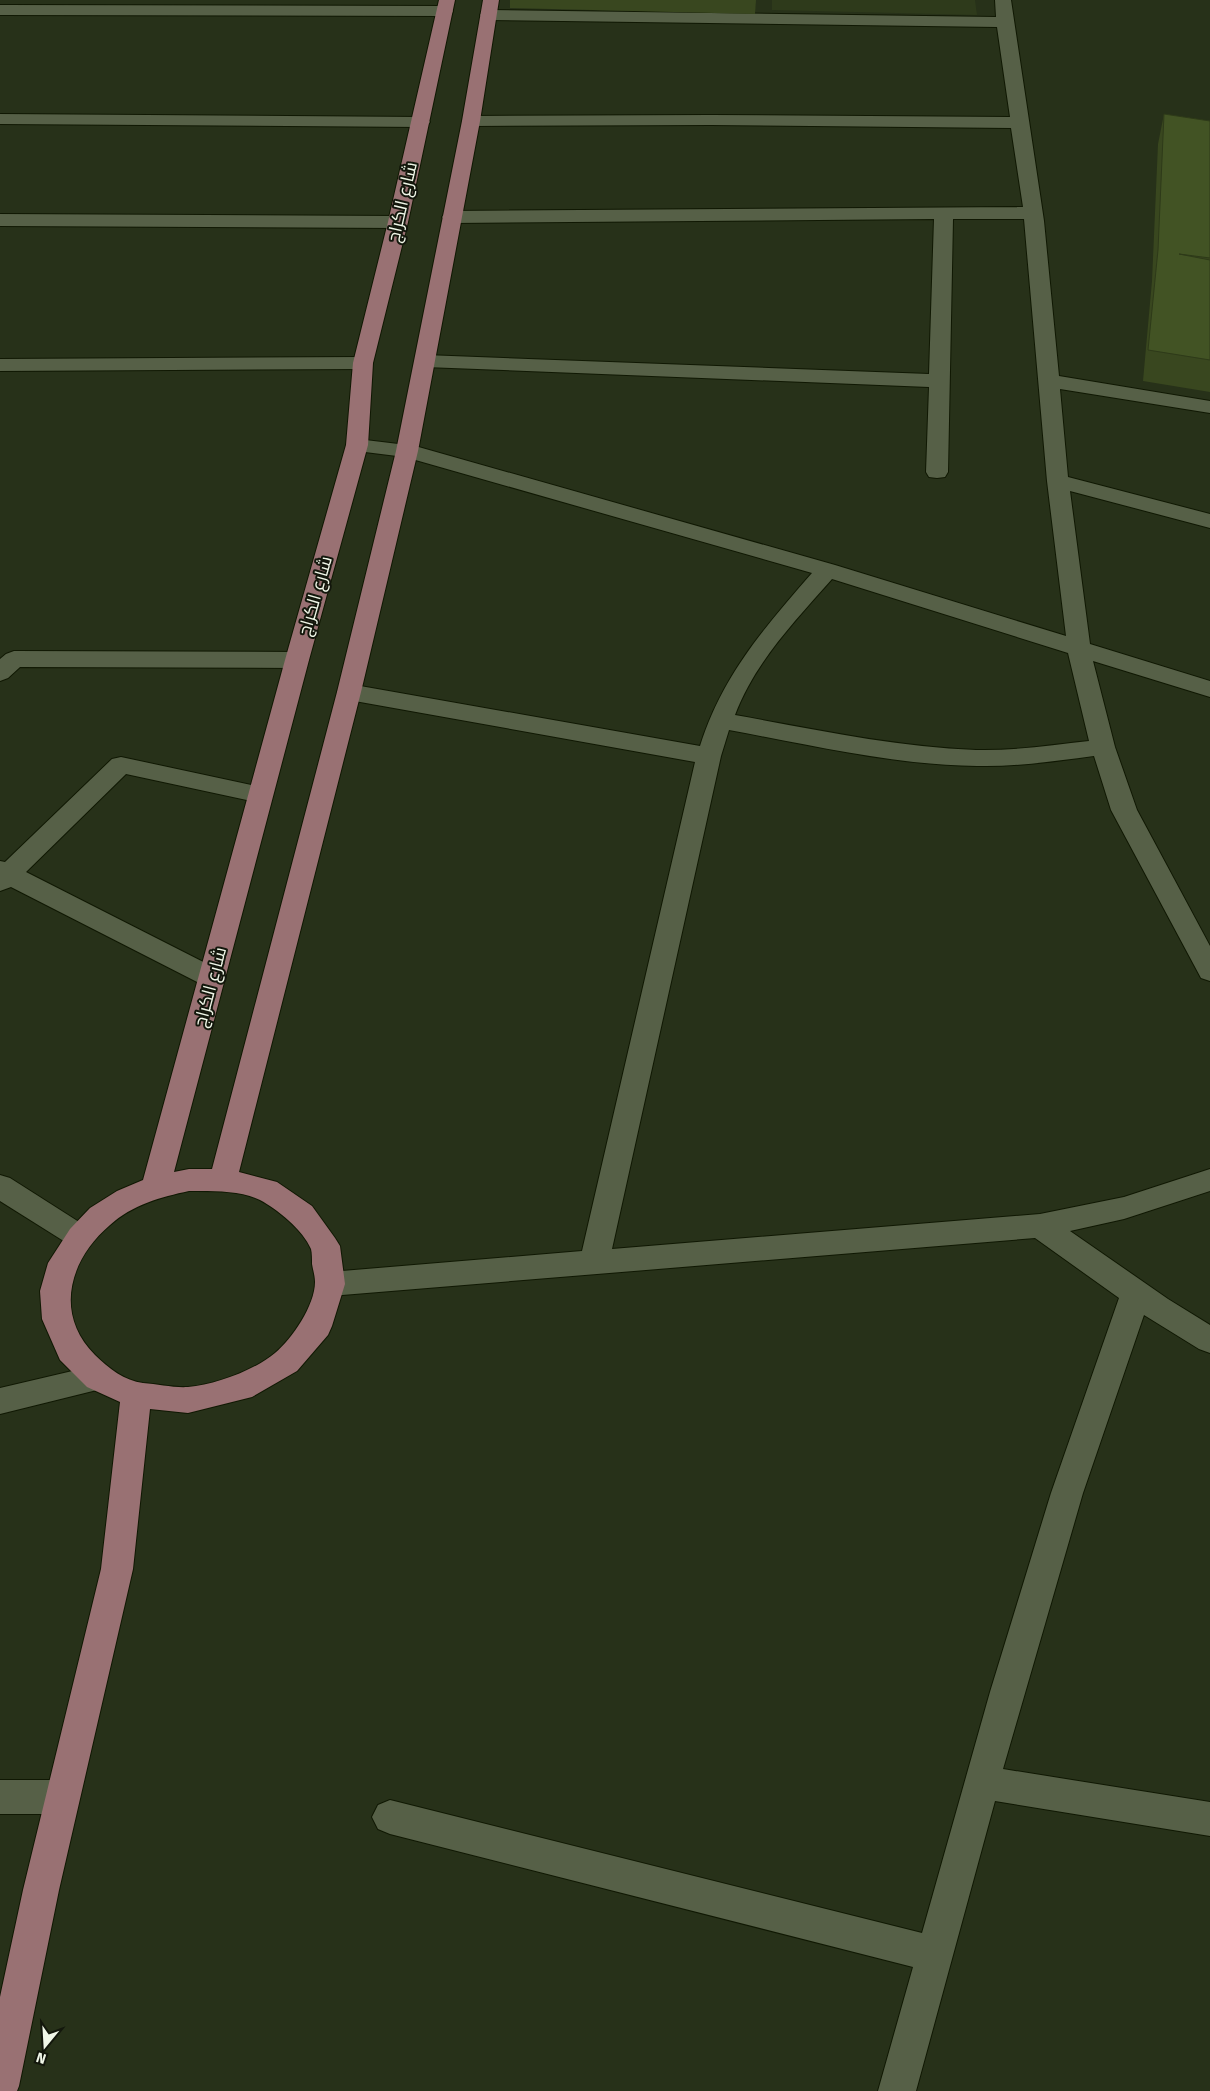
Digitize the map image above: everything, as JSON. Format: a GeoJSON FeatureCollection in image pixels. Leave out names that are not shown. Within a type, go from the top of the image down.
{"type":"FeatureCollection","features":[{"type":"Feature","properties":{"kind":"main road","name":"شارع الكراج"},"geometry":{"type":"LineString","coordinates":[[156,1187],[297,660],[357,446],[363,363],[398,222],[446,6]]}},
{"type":"Feature","properties":{"kind":"main road"},"geometry":{"type":"LineString","coordinates":[[223,1180],[349,692],[407,452],[471,121],[490,7]]}},
{"type":"Feature","properties":{"kind":"main road"},"geometry":{"type":"LineString","coordinates":[[189,1180],[223,1180],[267,1190],[302,1214],[325,1246],[330,1284],[317,1326],[286,1362],[241,1388],[188,1400],[136,1395],[98,1378],[71,1351],[57,1319],[56,1291],[63,1263],[80,1237],[100,1216],[120,1203],[156,1187],[189,1180]]}},
{"type":"Feature","properties":{"kind":"main road"},"geometry":{"type":"LineString","coordinates":[[0,2086],[62,1797],[117,1569],[136,1395]]}},
{"type":"Feature","properties":{"kind":"street"},"geometry":{"type":"LineString","coordinates":[[1003,0],[1033,213],[1058,481],[1080,650],[1103,747],[1124,810],[1210,971]]}},
{"type":"Feature","properties":{"kind":"street"},"geometry":{"type":"LineString","coordinates":[[0,10],[446,6]]}},
{"type":"Feature","properties":{"kind":"street"},"geometry":{"type":"LineString","coordinates":[[490,7],[1005,22]]}},
{"type":"Feature","properties":{"kind":"street"},"geometry":{"type":"LineString","coordinates":[[0,119],[421,122]]}},
{"type":"Feature","properties":{"kind":"street"},"geometry":{"type":"LineString","coordinates":[[471,121],[711,120],[1021,123]]}},
{"type":"Feature","properties":{"kind":"street"},"geometry":{"type":"LineString","coordinates":[[937,472],[944,213]]}},
{"type":"Feature","properties":{"kind":"street"},"geometry":{"type":"LineString","coordinates":[[452,218],[1033,213]]}},
{"type":"Feature","properties":{"kind":"street"},"geometry":{"type":"LineString","coordinates":[[0,220],[398,222]]}},
{"type":"Feature","properties":{"kind":"street"},"geometry":{"type":"LineString","coordinates":[[425,362],[939,381]]}},
{"type":"Feature","properties":{"kind":"street"},"geometry":{"type":"LineString","coordinates":[[0,365],[363,363]]}},
{"type":"Feature","properties":{"kind":"street"},"geometry":{"type":"LineString","coordinates":[[1049,381],[1210,407]]}},
{"type":"Feature","properties":{"kind":"street"},"geometry":{"type":"LineString","coordinates":[[357,446],[407,452],[827,570],[1210,689]]}},
{"type":"Feature","properties":{"kind":"street"},"geometry":{"type":"LineString","coordinates":[[1058,481],[1210,521]]}},
{"type":"Feature","properties":{"kind":"street"},"geometry":{"type":"LineString","coordinates":[[594,1263],[708,756],[720,720],[737,684],[758,652],[827,570]]}},
{"type":"Feature","properties":{"kind":"street"},"geometry":{"type":"LineString","coordinates":[[0,673],[14,659],[297,660]]}},
{"type":"Feature","properties":{"kind":"street"},"geometry":{"type":"LineString","coordinates":[[349,692],[708,756]]}},
{"type":"Feature","properties":{"kind":"street"},"geometry":{"type":"LineString","coordinates":[[720,720],[895,751],[976,758],[1039,755],[1103,747]]}},
{"type":"Feature","properties":{"kind":"street"},"geometry":{"type":"LineString","coordinates":[[212,978],[3,876],[121,765],[261,795]]}},
{"type":"Feature","properties":{"kind":"street"},"geometry":{"type":"LineString","coordinates":[[330,1284],[1040,1226],[1124,1208],[1210,1180]]}},
{"type":"Feature","properties":{"kind":"street"},"geometry":{"type":"LineString","coordinates":[[0,1186],[80,1237]]}},
{"type":"Feature","properties":{"kind":"street"},"geometry":{"type":"LineString","coordinates":[[1040,1226],[1157,1308],[1210,1340]]}},
{"type":"Feature","properties":{"kind":"street"},"geometry":{"type":"LineString","coordinates":[[897,2091],[982,1782],[1067,1493],[1136,1293]]}},
{"type":"Feature","properties":{"kind":"street"},"geometry":{"type":"LineString","coordinates":[[0,1400],[98,1378]]}},
{"type":"Feature","properties":{"kind":"street"},"geometry":{"type":"LineString","coordinates":[[982,1782],[1210,1819]]}},
{"type":"Feature","properties":{"kind":"street"},"geometry":{"type":"LineString","coordinates":[[0,1796],[62,1797]]}},
{"type":"Feature","properties":{"kind":"street"},"geometry":{"type":"LineString","coordinates":[[390,1817],[935,1954]]}},
{"type":"Feature","properties":{"kind":"shaded area"},"geometry":{"type":"Polygon","coordinates":[[[772,0],[975,0],[977,15],[772,10],[772,0]]]}},
{"type":"Feature","properties":{"kind":"building"},"geometry":{"type":"Polygon","coordinates":[[[1164,114],[1210,121],[1210,258],[1179,254],[1210,260],[1210,360],[1148,350],[1158,250],[1164,114]]]}}]}
